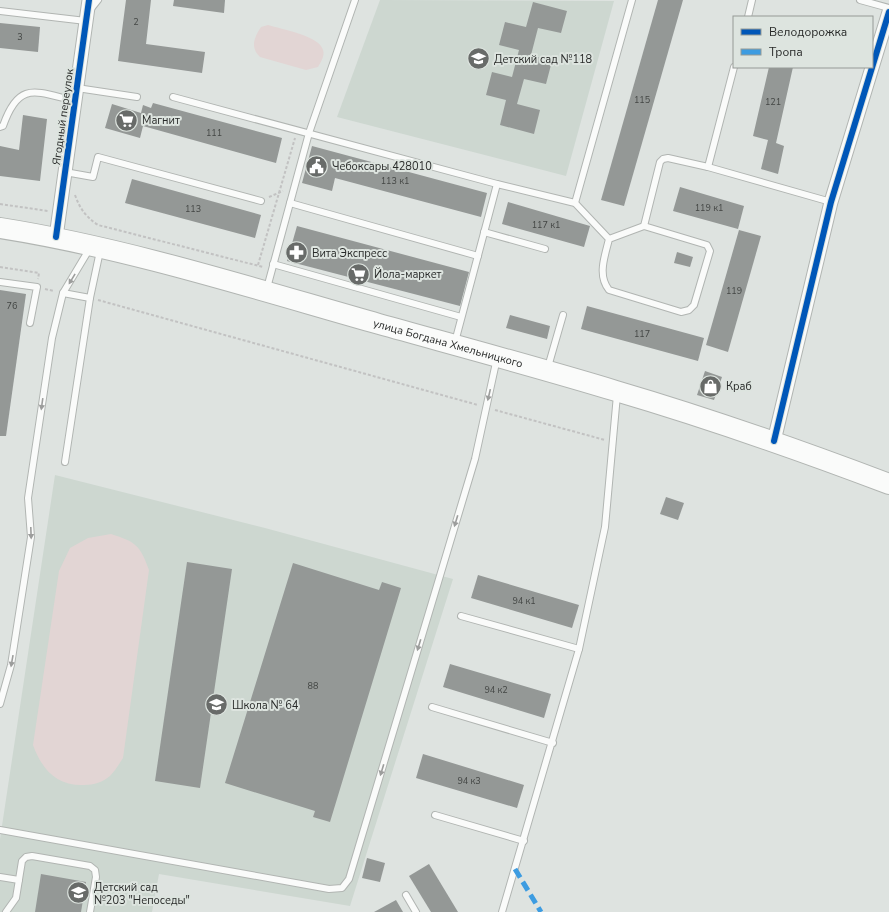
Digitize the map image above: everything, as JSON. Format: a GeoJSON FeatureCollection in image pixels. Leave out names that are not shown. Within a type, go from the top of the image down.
{"type":"FeatureCollection","features":[{"type":"Feature","properties":{"kind":"main road","name":"улица Богдана Хмельницкого"},"geometry":{"type":"LineString","coordinates":[[0,228],[56,237],[96,246],[266,292],[617,391],[774,441],[889,484]]}},
{"type":"Feature","properties":{"kind":"street","name":"Ягодный переулок"},"geometry":{"type":"LineString","coordinates":[[56,237],[88,11]]}},
{"type":"Feature","properties":{"kind":"street"},"geometry":{"type":"LineString","coordinates":[[873,64],[889,12]]}},
{"type":"Feature","properties":{"kind":"street"},"geometry":{"type":"LineString","coordinates":[[774,441],[831,202],[872,68]]}},
{"type":"Feature","properties":{"kind":"lane"},"geometry":{"type":"LineString","coordinates":[[0,11],[88,11],[98,0]]}},
{"type":"Feature","properties":{"kind":"lane"},"geometry":{"type":"LineString","coordinates":[[266,292],[309,133],[355,0]]}},
{"type":"Feature","properties":{"kind":"lane"},"geometry":{"type":"LineString","coordinates":[[575,203],[632,0]]}},
{"type":"Feature","properties":{"kind":"lane"},"geometry":{"type":"LineString","coordinates":[[748,16],[752,0]]}},
{"type":"Feature","properties":{"kind":"lane"},"geometry":{"type":"LineString","coordinates":[[860,0],[889,8]]}},
{"type":"Feature","properties":{"kind":"lane"},"geometry":{"type":"LineString","coordinates":[[708,167],[734,68]]}},
{"type":"Feature","properties":{"kind":"lane"},"geometry":{"type":"LineString","coordinates":[[0,127],[3,126],[7,114],[16,99],[24,93],[137,97]]}},
{"type":"Feature","properties":{"kind":"lane"},"geometry":{"type":"LineString","coordinates":[[173,97],[497,184],[575,203],[609,239]]}},
{"type":"Feature","properties":{"kind":"lane"},"geometry":{"type":"LineString","coordinates":[[0,112],[7,114]]}},
{"type":"Feature","properties":{"kind":"lane"},"geometry":{"type":"LineString","coordinates":[[65,172],[93,177],[98,157],[261,201]]}},
{"type":"Feature","properties":{"kind":"lane"},"geometry":{"type":"LineString","coordinates":[[644,226],[660,162],[663,159],[668,158],[708,167],[831,202]]}},
{"type":"Feature","properties":{"kind":"lane"},"geometry":{"type":"LineString","coordinates":[[454,345],[497,184]]}},
{"type":"Feature","properties":{"kind":"lane"},"geometry":{"type":"LineString","coordinates":[[290,203],[478,256]]}},
{"type":"Feature","properties":{"kind":"lane"},"geometry":{"type":"LineString","coordinates":[[644,226],[707,245],[710,250],[694,305],[689,310],[681,312],[609,290],[603,282],[602,272],[609,239],[644,226]]}},
{"type":"Feature","properties":{"kind":"lane"},"geometry":{"type":"LineString","coordinates":[[484,232],[545,249]]}},
{"type":"Feature","properties":{"kind":"lane"},"geometry":{"type":"LineString","coordinates":[[0,704],[11,665],[31,537],[28,498],[52,338],[63,293],[96,246]]}},
{"type":"Feature","properties":{"kind":"lane"},"geometry":{"type":"LineString","coordinates":[[65,462],[90,298],[96,246]]}},
{"type":"Feature","properties":{"kind":"lane"},"geometry":{"type":"LineString","coordinates":[[273,267],[461,317]]}},
{"type":"Feature","properties":{"kind":"lane"},"geometry":{"type":"LineString","coordinates":[[0,282],[36,287],[30,324]]}},
{"type":"Feature","properties":{"kind":"lane"},"geometry":{"type":"LineString","coordinates":[[63,293],[90,298]]}},
{"type":"Feature","properties":{"kind":"lane"},"geometry":{"type":"LineString","coordinates":[[547,371],[563,315]]}},
{"type":"Feature","properties":{"kind":"lane"},"geometry":{"type":"LineString","coordinates":[[0,830],[329,889],[342,888],[349,879],[475,459],[498,357]]}},
{"type":"Feature","properties":{"kind":"lane"},"geometry":{"type":"LineString","coordinates":[[502,912],[553,743],[579,650],[605,527],[614,442],[617,391]]}},
{"type":"Feature","properties":{"kind":"lane"},"geometry":{"type":"LineString","coordinates":[[461,616],[579,650]]}},
{"type":"Feature","properties":{"kind":"lane"},"geometry":{"type":"LineString","coordinates":[[432,707],[553,743]]}},
{"type":"Feature","properties":{"kind":"lane"},"geometry":{"type":"LineString","coordinates":[[434,815],[524,841]]}},
{"type":"Feature","properties":{"kind":"lane"},"geometry":{"type":"LineString","coordinates":[[6,912],[16,898],[22,861],[26,856],[90,866],[95,870],[96,877],[90,912]]}},
{"type":"Feature","properties":{"kind":"lane"},"geometry":{"type":"LineString","coordinates":[[0,877],[19,880]]}},
{"type":"Feature","properties":{"kind":"lane"},"geometry":{"type":"LineString","coordinates":[[406,895],[416,912]]}},
{"type":"Feature","properties":{"kind":"path"},"geometry":{"type":"LineString","coordinates":[[258,265],[297,130]]}},
{"type":"Feature","properties":{"kind":"path"},"geometry":{"type":"LineString","coordinates":[[261,201],[295,185]]}},
{"type":"Feature","properties":{"kind":"path"},"geometry":{"type":"LineString","coordinates":[[74,190],[80,207],[87,217],[98,225],[258,265],[273,267]]}},
{"type":"Feature","properties":{"kind":"path"},"geometry":{"type":"LineString","coordinates":[[0,204],[49,212],[50,204]]}},
{"type":"Feature","properties":{"kind":"path"},"geometry":{"type":"LineString","coordinates":[[0,267],[39,273]]}},
{"type":"Feature","properties":{"kind":"path"},"geometry":{"type":"LineString","coordinates":[[36,287],[63,293]]}},
{"type":"Feature","properties":{"kind":"path"},"geometry":{"type":"LineString","coordinates":[[90,298],[614,442]]}},
{"type":"Feature","properties":{"kind":"shaded area","name":"Детский сад №118"},"geometry":{"type":"Polygon","coordinates":[[[380,0],[614,1],[566,176],[337,117],[380,0]]]}},
{"type":"Feature","properties":{"kind":"shaded area"},"geometry":{"type":"Polygon","coordinates":[[[268,25],[308,37],[320,45],[323,50],[323,54],[318,67],[306,70],[260,57],[255,50],[254,42],[261,27],[268,25]]]}},
{"type":"Feature","properties":{"kind":"shaded area","name":"Школа № 64"},"geometry":{"type":"Polygon","coordinates":[[[55,475],[265,528],[453,579],[350,906],[159,874],[152,912],[0,912],[0,839],[55,475]]]}},
{"type":"Feature","properties":{"kind":"shaded area"},"geometry":{"type":"Polygon","coordinates":[[[111,534],[132,542],[140,550],[149,570],[123,758],[112,774],[104,780],[98,783],[74,785],[66,783],[52,775],[41,762],[33,745],[59,571],[70,548],[88,538],[111,534]]]}},
{"type":"Feature","properties":{"kind":"building"},"geometry":{"type":"Polygon","coordinates":[[[126,0],[151,0],[146,44],[205,52],[202,73],[118,61],[126,0]]]}},
{"type":"Feature","properties":{"kind":"building"},"geometry":{"type":"Polygon","coordinates":[[[174,0],[225,0],[224,13],[173,6],[174,0]]]}},
{"type":"Feature","properties":{"kind":"building"},"geometry":{"type":"Polygon","coordinates":[[[658,0],[683,0],[624,206],[601,200],[658,0]]]}},
{"type":"Feature","properties":{"kind":"building"},"geometry":{"type":"Polygon","coordinates":[[[533,2],[567,11],[561,33],[538,28],[531,55],[552,61],[546,84],[524,79],[517,104],[540,110],[534,134],[500,125],[506,100],[486,95],[492,72],[512,77],[519,50],[499,45],[505,22],[526,27],[533,2]]]}},
{"type":"Feature","properties":{"kind":"building"},"geometry":{"type":"Polygon","coordinates":[[[0,23],[40,27],[38,52],[0,48],[0,23]]]}},
{"type":"Feature","properties":{"kind":"building"},"geometry":{"type":"Polygon","coordinates":[[[769,68],[793,68],[776,143],[784,146],[778,174],[761,169],[768,140],[753,136],[769,68]]]}},
{"type":"Feature","properties":{"kind":"building"},"geometry":{"type":"Polygon","coordinates":[[[153,103],[282,138],[276,163],[143,126],[140,138],[105,128],[112,104],[141,113],[143,105],[151,108],[153,103]]]}},
{"type":"Feature","properties":{"kind":"building"},"geometry":{"type":"Polygon","coordinates":[[[23,115],[47,119],[40,181],[0,176],[0,146],[19,150],[23,115]]]}},
{"type":"Feature","properties":{"kind":"building"},"geometry":{"type":"Polygon","coordinates":[[[312,146],[487,193],[481,217],[335,178],[332,191],[302,183],[312,146]]]}},
{"type":"Feature","properties":{"kind":"building"},"geometry":{"type":"Polygon","coordinates":[[[132,179],[261,215],[255,238],[125,203],[132,179]]]}},
{"type":"Feature","properties":{"kind":"building"},"geometry":{"type":"Polygon","coordinates":[[[680,187],[744,206],[738,229],[673,211],[680,187]]]}},
{"type":"Feature","properties":{"kind":"building"},"geometry":{"type":"Polygon","coordinates":[[[508,202],[590,226],[584,247],[502,224],[508,202]]]}},
{"type":"Feature","properties":{"kind":"building"},"geometry":{"type":"Polygon","coordinates":[[[297,226],[469,272],[460,306],[287,261],[297,226]]]}},
{"type":"Feature","properties":{"kind":"building"},"geometry":{"type":"Polygon","coordinates":[[[739,230],[761,236],[728,352],[706,345],[739,230]]]}},
{"type":"Feature","properties":{"kind":"building"},"geometry":{"type":"Polygon","coordinates":[[[677,252],[693,257],[690,267],[674,263],[677,252]]]}},
{"type":"Feature","properties":{"kind":"building"},"geometry":{"type":"Polygon","coordinates":[[[0,290],[26,294],[6,436],[0,436],[0,290]]]}},
{"type":"Feature","properties":{"kind":"building"},"geometry":{"type":"Polygon","coordinates":[[[587,306],[704,338],[698,361],[581,329],[587,306]]]}},
{"type":"Feature","properties":{"kind":"building"},"geometry":{"type":"Polygon","coordinates":[[[510,315],[550,326],[547,339],[506,328],[510,315]]]}},
{"type":"Feature","properties":{"kind":"building","name":"Краб"},"geometry":{"type":"Polygon","coordinates":[[[705,371],[722,377],[714,400],[697,395],[705,371]]]}},
{"type":"Feature","properties":{"kind":"building"},"geometry":{"type":"Polygon","coordinates":[[[666,497],[684,503],[678,520],[660,514],[666,497]]]}},
{"type":"Feature","properties":{"kind":"building"},"geometry":{"type":"Polygon","coordinates":[[[187,562],[232,569],[200,788],[155,781],[187,562]]]}},
{"type":"Feature","properties":{"kind":"building"},"geometry":{"type":"Polygon","coordinates":[[[293,563],[379,590],[382,582],[401,588],[330,822],[313,817],[315,811],[225,783],[293,563]]]}},
{"type":"Feature","properties":{"kind":"building"},"geometry":{"type":"Polygon","coordinates":[[[478,575],[579,605],[572,628],[471,598],[478,575]]]}},
{"type":"Feature","properties":{"kind":"building"},"geometry":{"type":"Polygon","coordinates":[[[450,664],[551,694],[544,718],[443,687],[450,664]]]}},
{"type":"Feature","properties":{"kind":"building"},"geometry":{"type":"Polygon","coordinates":[[[423,754],[524,785],[517,808],[416,778],[423,754]]]}},
{"type":"Feature","properties":{"kind":"building"},"geometry":{"type":"Polygon","coordinates":[[[367,858],[385,863],[380,882],[362,878],[367,858]]]}},
{"type":"Feature","properties":{"kind":"building"},"geometry":{"type":"Polygon","coordinates":[[[429,864],[458,912],[431,912],[409,876],[429,864]]]}},
{"type":"Feature","properties":{"kind":"building"},"geometry":{"type":"Polygon","coordinates":[[[41,874],[86,882],[81,912],[35,912],[41,874]]]}},
{"type":"Feature","properties":{"kind":"building"},"geometry":{"type":"Polygon","coordinates":[[[396,900],[403,912],[374,912],[396,900]]]}},
{"type":"Feature","properties":{"kind":"marked path"},"geometry":{"type":"LineString","coordinates":[[515,869],[541,912]]}},
{"type":"Feature","properties":{"kind":"cycle path"},"geometry":{"type":"LineString","coordinates":[[56,237],[89,0]]}},
{"type":"Feature","properties":{"kind":"cycle path"},"geometry":{"type":"LineString","coordinates":[[873,64],[889,12]]}},
{"type":"Feature","properties":{"kind":"cycle path"},"geometry":{"type":"LineString","coordinates":[[774,441],[831,202],[872,68]]}},
{"type":"Feature","properties":{"kind":"place","name":"Детский сад №118"},"geometry":{"type":"Point","coordinates":[478,59]}},
{"type":"Feature","properties":{"kind":"place","name":"Магнит"},"geometry":{"type":"Point","coordinates":[126,120]}},
{"type":"Feature","properties":{"kind":"place","name":"Чебоксары 428010"},"geometry":{"type":"Point","coordinates":[316,166]}},
{"type":"Feature","properties":{"kind":"place","name":"Вита Экспресс"},"geometry":{"type":"Point","coordinates":[297,253]}},
{"type":"Feature","properties":{"kind":"place","name":"Йола-маркет"},"geometry":{"type":"Point","coordinates":[359,274]}},
{"type":"Feature","properties":{"kind":"place","name":"Краб"},"geometry":{"type":"Point","coordinates":[710,386]}},
{"type":"Feature","properties":{"kind":"place","name":"Школа № 64"},"geometry":{"type":"Point","coordinates":[217,705]}},
{"type":"Feature","properties":{"kind":"place","name":"Детский сад №203 \"Непоседы\""},"geometry":{"type":"Point","coordinates":[78,893]}}]}
